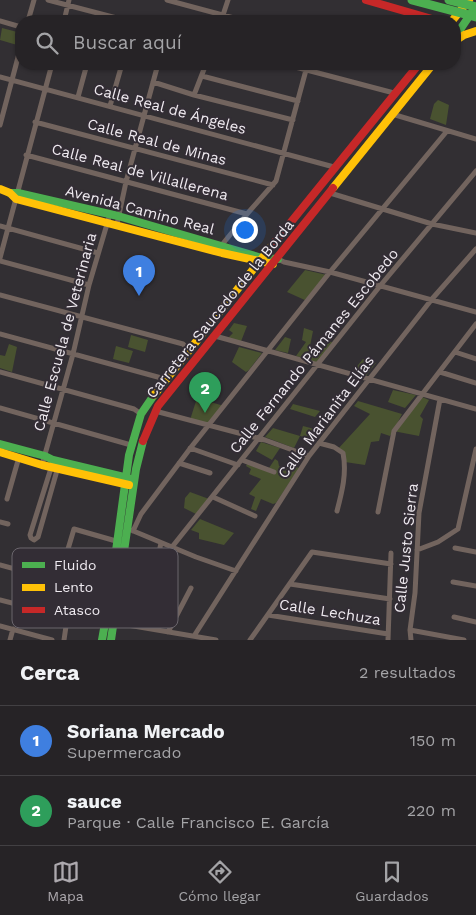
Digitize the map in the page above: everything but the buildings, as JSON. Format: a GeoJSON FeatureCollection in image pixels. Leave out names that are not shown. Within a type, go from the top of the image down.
{"type":"FeatureCollection","features":[{"type":"Feature","properties":{"kind":"street"},"geometry":{"type":"LineString","coordinates":[[30,15],[34,0]]}},
{"type":"Feature","properties":{"kind":"street"},"geometry":{"type":"LineString","coordinates":[[48,0],[69,3],[105,15]]}},
{"type":"Feature","properties":{"kind":"street"},"geometry":{"type":"LineString","coordinates":[[167,0],[223,15],[228,0]]}},
{"type":"Feature","properties":{"kind":"street"},"geometry":{"type":"LineString","coordinates":[[366,0],[413,15]]}},
{"type":"Feature","properties":{"kind":"street"},"geometry":{"type":"LineString","coordinates":[[412,0],[476,17]]}},
{"type":"Feature","properties":{"kind":"street"},"geometry":{"type":"LineString","coordinates":[[440,15],[449,9],[450,0],[476,7],[461,23]]}},
{"type":"Feature","properties":{"kind":"street"},"geometry":{"type":"LineString","coordinates":[[457,15],[469,0]]}},
{"type":"Feature","properties":{"kind":"street"},"geometry":{"type":"LineString","coordinates":[[0,21],[15,25]]}},
{"type":"Feature","properties":{"kind":"street"},"geometry":{"type":"LineString","coordinates":[[461,27],[476,30]]}},
{"type":"Feature","properties":{"kind":"street"},"geometry":{"type":"LineString","coordinates":[[461,37],[476,30]]}},
{"type":"Feature","properties":{"kind":"street"},"geometry":{"type":"LineString","coordinates":[[0,125],[15,69]]}},
{"type":"Feature","properties":{"kind":"street"},"geometry":{"type":"LineString","coordinates":[[50,70],[15,195],[0,259],[89,285]]}},
{"type":"Feature","properties":{"kind":"street"},"geometry":{"type":"LineString","coordinates":[[78,98],[85,70]]}},
{"type":"Feature","properties":{"kind":"street"},"geometry":{"type":"LineString","coordinates":[[110,106],[120,70]]}},
{"type":"Feature","properties":{"kind":"street","name":"Calle Escuela de Veterinaria"},"geometry":{"type":"LineString","coordinates":[[51,463],[54,423],[89,285],[98,253],[126,182],[156,70]]}},
{"type":"Feature","properties":{"kind":"street"},"geometry":{"type":"LineString","coordinates":[[194,95],[204,70]]}},
{"type":"Feature","properties":{"kind":"street"},"geometry":{"type":"LineString","coordinates":[[221,246],[276,182],[306,70],[394,93]]}},
{"type":"Feature","properties":{"kind":"street"},"geometry":{"type":"LineString","coordinates":[[115,548],[124,480],[131,445],[141,414],[165,379],[414,70]]}},
{"type":"Feature","properties":{"kind":"street","name":"Carretera Saucedo de la Borda"},"geometry":{"type":"LineString","coordinates":[[126,548],[130,530],[134,483],[141,447],[150,419],[155,411],[214,336],[278,262],[330,193],[428,70]]}},
{"type":"Feature","properties":{"kind":"street"},"geometry":{"type":"LineString","coordinates":[[202,76],[298,101]]}},
{"type":"Feature","properties":{"kind":"street","name":"Calle Real de Ángeles"},"geometry":{"type":"LineString","coordinates":[[0,77],[334,167]]}},
{"type":"Feature","properties":{"kind":"street"},"geometry":{"type":"LineString","coordinates":[[153,82],[194,95],[293,120]]}},
{"type":"Feature","properties":{"kind":"street"},"geometry":{"type":"LineString","coordinates":[[392,114],[476,139]]}},
{"type":"Feature","properties":{"kind":"street","name":"Calle Real de Minas"},"geometry":{"type":"LineString","coordinates":[[36,122],[273,185]]}},
{"type":"Feature","properties":{"kind":"street"},"geometry":{"type":"LineString","coordinates":[[172,547],[130,530],[190,448],[330,272],[447,130]]}},
{"type":"Feature","properties":{"kind":"street","name":"Calle Real de Villallerena"},"geometry":{"type":"LineString","coordinates":[[26,155],[247,214]]}},
{"type":"Feature","properties":{"kind":"street","name":"Calle Fernando Pámanes Escobedo"},"geometry":{"type":"LineString","coordinates":[[172,547],[380,286],[476,171]]}},
{"type":"Feature","properties":{"kind":"street","name":"Avenida Camino Real"},"geometry":{"type":"LineString","coordinates":[[0,189],[15,195],[221,246],[260,260]]}},
{"type":"Feature","properties":{"kind":"street"},"geometry":{"type":"LineString","coordinates":[[330,193],[432,224],[476,233]]}},
{"type":"Feature","properties":{"kind":"street","name":"Avenida Camino Real"},"geometry":{"type":"LineString","coordinates":[[113,219],[260,260]]}},
{"type":"Feature","properties":{"kind":"street"},"geometry":{"type":"LineString","coordinates":[[0,226],[98,253]]}},
{"type":"Feature","properties":{"kind":"street","name":"Calle Marianita Elías"},"geometry":{"type":"LineString","coordinates":[[194,636],[309,456],[432,299],[476,248]]}},
{"type":"Feature","properties":{"kind":"street"},"geometry":{"type":"LineString","coordinates":[[260,260],[330,272],[476,312]]}},
{"type":"Feature","properties":{"kind":"street"},"geometry":{"type":"LineString","coordinates":[[0,295],[183,344],[189,350]]}},
{"type":"Feature","properties":{"kind":"street"},"geometry":{"type":"LineString","coordinates":[[378,512],[394,431],[476,324]]}},
{"type":"Feature","properties":{"kind":"street"},"geometry":{"type":"LineString","coordinates":[[0,334],[165,379]]}},
{"type":"Feature","properties":{"kind":"street"},"geometry":{"type":"LineString","coordinates":[[214,336],[476,409]]}},
{"type":"Feature","properties":{"kind":"street"},"geometry":{"type":"LineString","coordinates":[[455,352],[476,360]]}},
{"type":"Feature","properties":{"kind":"street"},"geometry":{"type":"LineString","coordinates":[[0,372],[134,409],[141,414]]}},
{"type":"Feature","properties":{"kind":"street"},"geometry":{"type":"LineString","coordinates":[[440,372],[476,384]]}},
{"type":"Feature","properties":{"kind":"street","name":"Calle Justo Sierra"},"geometry":{"type":"LineString","coordinates":[[411,640],[410,630],[415,593],[419,513],[440,399]]}},
{"type":"Feature","properties":{"kind":"street"},"geometry":{"type":"LineString","coordinates":[[0,408],[131,445]]}},
{"type":"Feature","properties":{"kind":"street"},"geometry":{"type":"LineString","coordinates":[[155,411],[259,438],[309,456]]}},
{"type":"Feature","properties":{"kind":"street"},"geometry":{"type":"LineString","coordinates":[[319,443],[334,447],[343,453],[343,489],[337,511]]}},
{"type":"Feature","properties":{"kind":"street"},"geometry":{"type":"LineString","coordinates":[[0,444],[51,463]]}},
{"type":"Feature","properties":{"kind":"street"},"geometry":{"type":"LineString","coordinates":[[190,448],[274,472]]}},
{"type":"Feature","properties":{"kind":"street"},"geometry":{"type":"LineString","coordinates":[[417,550],[438,542],[458,529],[476,449]]}},
{"type":"Feature","properties":{"kind":"street"},"geometry":{"type":"LineString","coordinates":[[0,452],[134,483]]}},
{"type":"Feature","properties":{"kind":"street"},"geometry":{"type":"LineString","coordinates":[[7,499],[19,457]]}},
{"type":"Feature","properties":{"kind":"street"},"geometry":{"type":"LineString","coordinates":[[51,463],[53,482],[38,537],[34,540],[30,535],[51,463]]}},
{"type":"Feature","properties":{"kind":"street"},"geometry":{"type":"LineString","coordinates":[[179,463],[210,472]]}},
{"type":"Feature","properties":{"kind":"street"},"geometry":{"type":"LineString","coordinates":[[47,480],[53,482]]}},
{"type":"Feature","properties":{"kind":"street"},"geometry":{"type":"LineString","coordinates":[[213,497],[255,516]]}},
{"type":"Feature","properties":{"kind":"street"},"geometry":{"type":"LineString","coordinates":[[38,509],[45,511]]}},
{"type":"Feature","properties":{"kind":"street"},"geometry":{"type":"LineString","coordinates":[[0,522],[8,524]]}},
{"type":"Feature","properties":{"kind":"street"},"geometry":{"type":"LineString","coordinates":[[68,548],[74,529],[116,541]]}},
{"type":"Feature","properties":{"kind":"street"},"geometry":{"type":"LineString","coordinates":[[160,548],[161,543]]}},
{"type":"Feature","properties":{"kind":"street"},"geometry":{"type":"LineString","coordinates":[[455,548],[476,552]]}},
{"type":"Feature","properties":{"kind":"street"},"geometry":{"type":"LineString","coordinates":[[178,549],[236,570]]}},
{"type":"Feature","properties":{"kind":"street"},"geometry":{"type":"LineString","coordinates":[[250,640],[312,552],[391,564]]}},
{"type":"Feature","properties":{"kind":"street"},"geometry":{"type":"LineString","coordinates":[[388,637],[391,553]]}},
{"type":"Feature","properties":{"kind":"street"},"geometry":{"type":"LineString","coordinates":[[453,582],[476,586]]}},
{"type":"Feature","properties":{"kind":"street"},"geometry":{"type":"LineString","coordinates":[[290,584],[390,599]]}},
{"type":"Feature","properties":{"kind":"street"},"geometry":{"type":"LineString","coordinates":[[178,613],[191,588]]}},
{"type":"Feature","properties":{"kind":"street","name":"Calle Lechuza"},"geometry":{"type":"LineString","coordinates":[[268,615],[388,637]]}},
{"type":"Feature","properties":{"kind":"street"},"geometry":{"type":"LineString","coordinates":[[454,617],[476,622]]}},
{"type":"Feature","properties":{"kind":"street"},"geometry":{"type":"LineString","coordinates":[[0,626],[48,640]]}},
{"type":"Feature","properties":{"kind":"street"},"geometry":{"type":"LineString","coordinates":[[102,640],[107,628]]}},
{"type":"Feature","properties":{"kind":"street"},"geometry":{"type":"LineString","coordinates":[[144,628],[216,640]]}},
{"type":"Feature","properties":{"kind":"street"},"geometry":{"type":"LineString","coordinates":[[168,632],[170,628]]}},
{"type":"Feature","properties":{"kind":"street"},"geometry":{"type":"LineString","coordinates":[[10,640],[13,629]]}},
{"type":"Feature","properties":{"kind":"street"},"geometry":{"type":"LineString","coordinates":[[410,630],[464,640]]}},
{"type":"Feature","properties":{"kind":"green space"},"geometry":{"type":"Polygon","coordinates":[[[2,28],[15,31],[15,44],[0,40],[2,28]]]}},
{"type":"Feature","properties":{"kind":"green space"},"geometry":{"type":"Polygon","coordinates":[[[438,100],[449,105],[446,125],[430,119],[434,104],[438,100]]]}},
{"type":"Feature","properties":{"kind":"green space"},"geometry":{"type":"Polygon","coordinates":[[[305,270],[327,275],[307,301],[287,292],[305,270]]]}},
{"type":"Feature","properties":{"kind":"green space"},"geometry":{"type":"Polygon","coordinates":[[[234,323],[247,326],[240,344],[226,340],[233,333],[229,330],[234,323]]]}},
{"type":"Feature","properties":{"kind":"green space"},"geometry":{"type":"Polygon","coordinates":[[[304,328],[313,331],[309,351],[303,358],[296,356],[306,342],[302,340],[304,328]]]}},
{"type":"Feature","properties":{"kind":"green space"},"geometry":{"type":"Polygon","coordinates":[[[131,335],[148,340],[145,352],[128,347],[131,335]]]}},
{"type":"Feature","properties":{"kind":"green space"},"geometry":{"type":"Polygon","coordinates":[[[285,337],[291,339],[288,353],[275,350],[285,337]]]}},
{"type":"Feature","properties":{"kind":"green space"},"geometry":{"type":"Polygon","coordinates":[[[328,341],[335,343],[317,365],[309,359],[318,348],[324,348],[328,341]]]}},
{"type":"Feature","properties":{"kind":"green space"},"geometry":{"type":"Polygon","coordinates":[[[9,344],[17,347],[12,372],[0,368],[0,355],[5,356],[9,344]]]}},
{"type":"Feature","properties":{"kind":"green space"},"geometry":{"type":"Polygon","coordinates":[[[116,346],[133,351],[129,363],[113,359],[116,346]]]}},
{"type":"Feature","properties":{"kind":"green space"},"geometry":{"type":"Polygon","coordinates":[[[239,347],[262,353],[246,372],[232,362],[239,347]]]}},
{"type":"Feature","properties":{"kind":"green space"},"geometry":{"type":"Polygon","coordinates":[[[363,359],[376,363],[366,376],[353,371],[363,359]]]}},
{"type":"Feature","properties":{"kind":"green space"},"geometry":{"type":"Polygon","coordinates":[[[393,390],[416,395],[405,408],[388,402],[393,390]]]}},
{"type":"Feature","properties":{"kind":"green space"},"geometry":{"type":"Polygon","coordinates":[[[420,396],[429,400],[420,416],[423,419],[419,436],[393,431],[390,436],[381,433],[379,441],[371,442],[365,465],[345,462],[344,451],[337,450],[370,414],[354,406],[358,401],[402,414],[394,430],[420,396]]]}},
{"type":"Feature","properties":{"kind":"green space"},"geometry":{"type":"Polygon","coordinates":[[[197,398],[224,406],[209,425],[190,420],[197,398]]]}},
{"type":"Feature","properties":{"kind":"green space"},"geometry":{"type":"Polygon","coordinates":[[[293,404],[320,411],[315,417],[290,409],[293,404]]]}},
{"type":"Feature","properties":{"kind":"green space"},"geometry":{"type":"Polygon","coordinates":[[[303,426],[322,431],[317,440],[300,436],[303,426]]]}},
{"type":"Feature","properties":{"kind":"green space"},"geometry":{"type":"Polygon","coordinates":[[[273,428],[300,436],[294,448],[265,437],[273,428]]]}},
{"type":"Feature","properties":{"kind":"green space"},"geometry":{"type":"Polygon","coordinates":[[[261,442],[280,448],[272,460],[256,451],[261,442]]]}},
{"type":"Feature","properties":{"kind":"green space"},"geometry":{"type":"Polygon","coordinates":[[[275,459],[278,461],[279,466],[284,469],[287,463],[299,468],[276,503],[273,504],[261,499],[256,511],[251,509],[255,497],[249,494],[261,479],[249,474],[251,469],[246,466],[247,464],[269,468],[275,459]]]}},
{"type":"Feature","properties":{"kind":"green space"},"geometry":{"type":"Polygon","coordinates":[[[190,492],[209,499],[196,514],[184,508],[185,498],[190,492]]]}},
{"type":"Feature","properties":{"kind":"green space"},"geometry":{"type":"Polygon","coordinates":[[[200,519],[234,533],[224,545],[199,539],[199,533],[191,530],[200,519]]]}},
{"type":"Feature","properties":{"kind":"traffic: fast"},"geometry":{"type":"LineString","coordinates":[[412,0],[476,17]]}},
{"type":"Feature","properties":{"kind":"traffic: fast"},"geometry":{"type":"LineString","coordinates":[[449,0],[476,7]]}},
{"type":"Feature","properties":{"kind":"traffic: fast"},"geometry":{"type":"LineString","coordinates":[[461,28],[472,12]]}},
{"type":"Feature","properties":{"kind":"traffic: fast"},"geometry":{"type":"LineString","coordinates":[[10,193],[18,193],[118,216],[262,258],[278,259]]}},
{"type":"Feature","properties":{"kind":"traffic: fast"},"geometry":{"type":"LineString","coordinates":[[116,548],[129,455],[141,414],[154,395]]}},
{"type":"Feature","properties":{"kind":"traffic: fast"},"geometry":{"type":"LineString","coordinates":[[124,548],[136,469],[143,441]]}},
{"type":"Feature","properties":{"kind":"traffic: fast"},"geometry":{"type":"LineString","coordinates":[[0,444],[45,456],[53,460],[128,478]]}},
{"type":"Feature","properties":{"kind":"traffic: fast"},"geometry":{"type":"LineString","coordinates":[[102,640],[104,628]]}},
{"type":"Feature","properties":{"kind":"traffic: fast"},"geometry":{"type":"LineString","coordinates":[[111,640],[113,628]]}},
{"type":"Feature","properties":{"kind":"traffic: slow"},"geometry":{"type":"LineString","coordinates":[[457,15],[469,0]]}},
{"type":"Feature","properties":{"kind":"traffic: slow"},"geometry":{"type":"LineString","coordinates":[[461,37],[476,31]]}},
{"type":"Feature","properties":{"kind":"traffic: slow"},"geometry":{"type":"LineString","coordinates":[[333,188],[428,70]]}},
{"type":"Feature","properties":{"kind":"traffic: slow"},"geometry":{"type":"LineString","coordinates":[[0,189],[10,193],[16,199],[222,253],[273,264]]}},
{"type":"Feature","properties":{"kind":"traffic: slow"},"geometry":{"type":"LineString","coordinates":[[154,395],[274,243]]}},
{"type":"Feature","properties":{"kind":"traffic: slow"},"geometry":{"type":"LineString","coordinates":[[0,452],[42,465],[129,485]]}},
{"type":"Feature","properties":{"kind":"traffic: jam"},"geometry":{"type":"LineString","coordinates":[[366,0],[418,15]]}},
{"type":"Feature","properties":{"kind":"traffic: jam"},"geometry":{"type":"LineString","coordinates":[[274,243],[414,70]]}},
{"type":"Feature","properties":{"kind":"traffic: jam"},"geometry":{"type":"LineString","coordinates":[[143,441],[158,406],[333,188]]}},
{"type":"Feature","properties":{"kind":"place","name":"Soriana Mercado"},"geometry":{"type":"Point","coordinates":[139,296]}},
{"type":"Feature","properties":{"kind":"place","name":"sauce"},"geometry":{"type":"Point","coordinates":[205,413]}}]}
